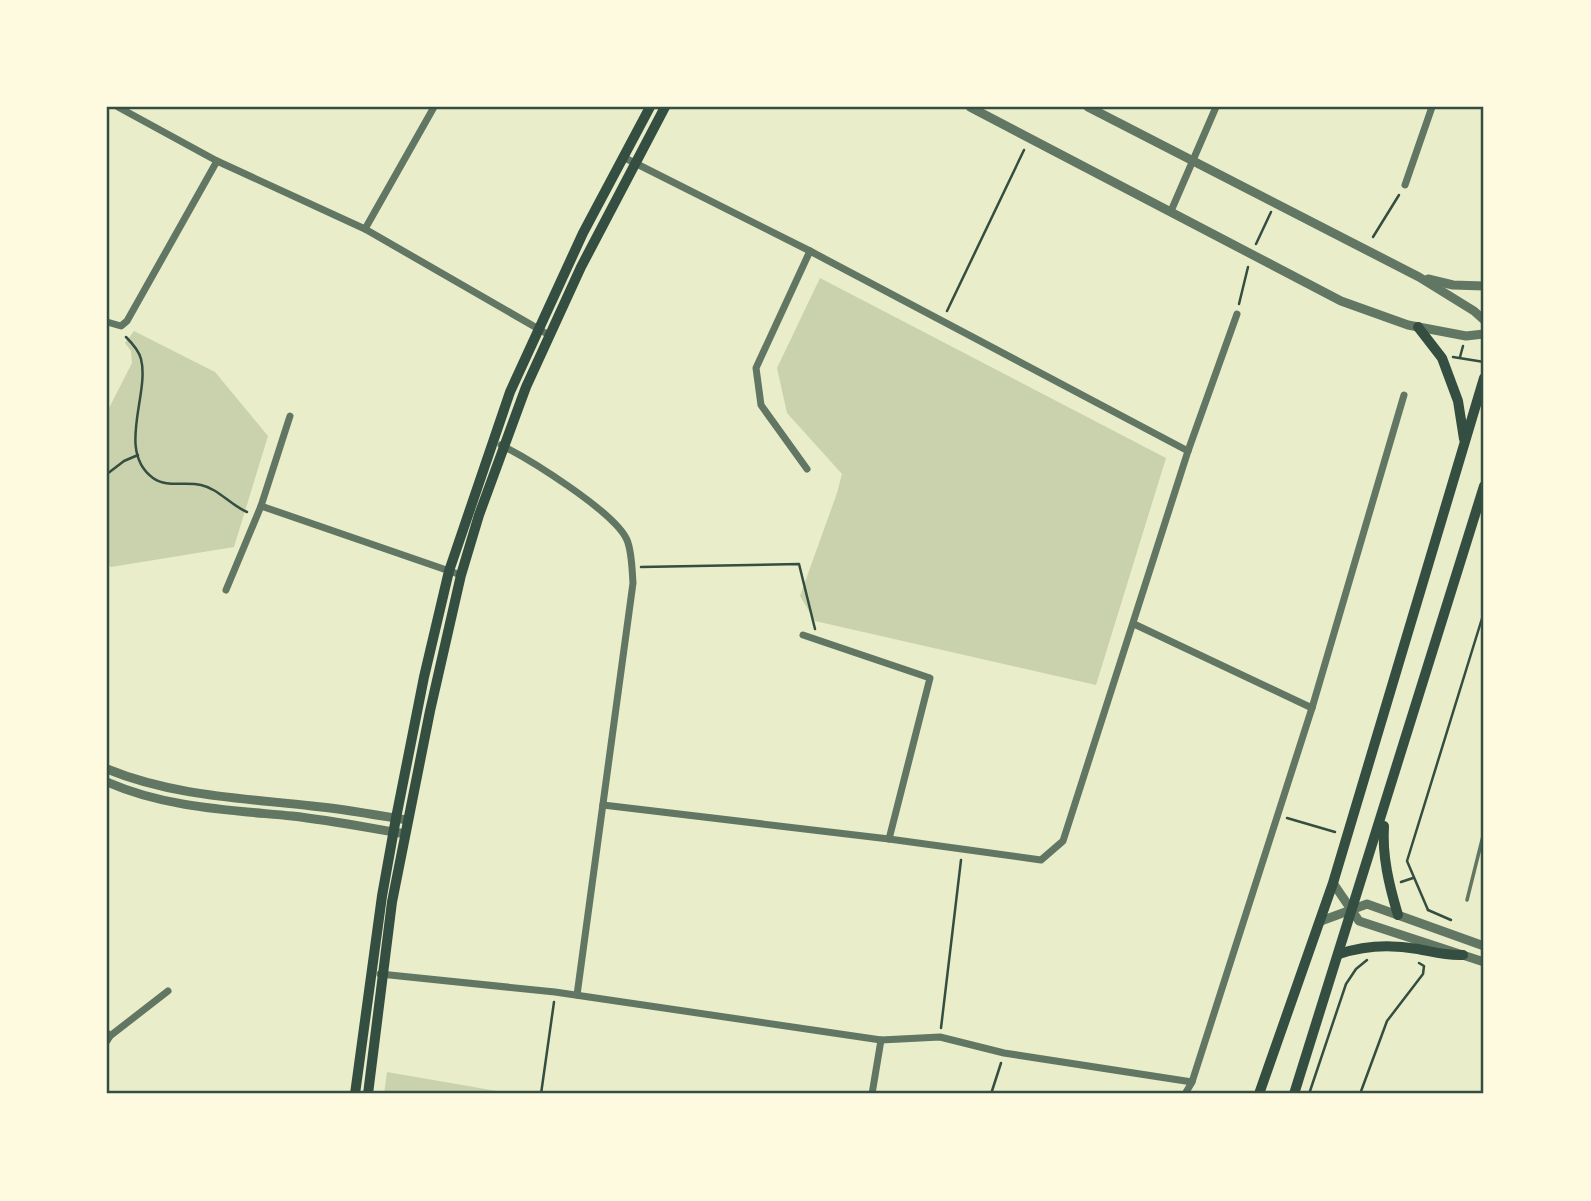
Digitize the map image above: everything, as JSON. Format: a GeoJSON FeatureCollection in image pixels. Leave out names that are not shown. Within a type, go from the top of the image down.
{"type":"FeatureCollection","features":[{"type":"Feature","properties":{"kind":"main road"},"geometry":{"type":"LineString","coordinates":[[368,1094],[376,974],[396,818],[424,677],[449,571],[492,441],[538,329],[583,233],[650,107]]}},
{"type":"Feature","properties":{"kind":"main road"},"geometry":{"type":"LineString","coordinates":[[355,1094],[407,820],[461,575],[504,446],[550,335],[581,267],[665,107]]}},
{"type":"Feature","properties":{"kind":"main road"},"geometry":{"type":"LineString","coordinates":[[1418,327],[1442,358],[1458,401],[1465,442]]}},
{"type":"Feature","properties":{"kind":"main road"},"geometry":{"type":"LineString","coordinates":[[1259,1094],[1333,883],[1484,378]]}},
{"type":"Feature","properties":{"kind":"main road"},"geometry":{"type":"LineString","coordinates":[[1294,1094],[1484,486]]}},
{"type":"Feature","properties":{"kind":"main road"},"geometry":{"type":"LineString","coordinates":[[1385,805],[1383,845],[1398,915]]}},
{"type":"Feature","properties":{"kind":"main road"},"geometry":{"type":"LineString","coordinates":[[1339,954],[1358,947],[1386,946],[1419,949],[1446,956],[1463,955]]}},
{"type":"Feature","properties":{"kind":"street"},"geometry":{"type":"LineString","coordinates":[[118,107],[217,161],[366,229],[550,335]]}},
{"type":"Feature","properties":{"kind":"street"},"geometry":{"type":"LineString","coordinates":[[366,229],[434,107]]}},
{"type":"Feature","properties":{"kind":"street"},"geometry":{"type":"LineString","coordinates":[[970,107],[1341,301],[1418,327],[1466,336],[1484,334]]}},
{"type":"Feature","properties":{"kind":"street"},"geometry":{"type":"LineString","coordinates":[[1088,107],[1419,277],[1474,310],[1484,320]]}},
{"type":"Feature","properties":{"kind":"street"},"geometry":{"type":"LineString","coordinates":[[1171,211],[1216,107]]}},
{"type":"Feature","properties":{"kind":"street"},"geometry":{"type":"LineString","coordinates":[[1405,185],[1432,107]]}},
{"type":"Feature","properties":{"kind":"street"},"geometry":{"type":"LineString","coordinates":[[623,157],[810,251],[1188,451]]}},
{"type":"Feature","properties":{"kind":"street"},"geometry":{"type":"LineString","coordinates":[[110,323],[121,326],[127,321],[217,161]]}},
{"type":"Feature","properties":{"kind":"street"},"geometry":{"type":"LineString","coordinates":[[807,469],[761,405],[756,368],[810,251]]}},
{"type":"Feature","properties":{"kind":"street"},"geometry":{"type":"LineString","coordinates":[[1419,277],[1452,285],[1484,286]]}},
{"type":"Feature","properties":{"kind":"street"},"geometry":{"type":"LineString","coordinates":[[603,805],[1041,860],[1063,841],[1188,451],[1237,314]]}},
{"type":"Feature","properties":{"kind":"street"},"geometry":{"type":"LineString","coordinates":[[1185,1094],[1192,1082],[1311,708],[1404,395]]}},
{"type":"Feature","properties":{"kind":"street"},"geometry":{"type":"LineString","coordinates":[[226,590],[261,506],[290,416]]}},
{"type":"Feature","properties":{"kind":"street"},"geometry":{"type":"LineString","coordinates":[[492,441],[575,490],[606,514],[627,539],[632,567],[633,583],[577,995]]}},
{"type":"Feature","properties":{"kind":"street"},"geometry":{"type":"LineString","coordinates":[[261,506],[461,575]]}},
{"type":"Feature","properties":{"kind":"street"},"geometry":{"type":"LineString","coordinates":[[1134,624],[1311,708]]}},
{"type":"Feature","properties":{"kind":"street"},"geometry":{"type":"LineString","coordinates":[[803,635],[930,678],[889,839]]}},
{"type":"Feature","properties":{"kind":"street"},"geometry":{"type":"LineString","coordinates":[[107,769],[149,784],[209,796],[311,806],[407,820]]}},
{"type":"Feature","properties":{"kind":"street"},"geometry":{"type":"LineString","coordinates":[[107,782],[138,795],[212,810],[290,816],[405,833]]}},
{"type":"Feature","properties":{"kind":"street"},"geometry":{"type":"LineString","coordinates":[[1333,883],[1359,920],[1484,962]]}},
{"type":"Feature","properties":{"kind":"street"},"geometry":{"type":"LineString","coordinates":[[1321,921],[1367,904],[1484,946]]}},
{"type":"Feature","properties":{"kind":"street"},"geometry":{"type":"LineString","coordinates":[[376,974],[555,992],[881,1040],[940,1037],[1004,1053],[1192,1082]]}},
{"type":"Feature","properties":{"kind":"street"},"geometry":{"type":"LineString","coordinates":[[108,1037],[168,990]]}},
{"type":"Feature","properties":{"kind":"street"},"geometry":{"type":"LineString","coordinates":[[872,1094],[881,1040]]}},
{"type":"Feature","properties":{"kind":"lane"},"geometry":{"type":"LineString","coordinates":[[1467,900],[1484,832]]}},
{"type":"Feature","properties":{"kind":"path"},"geometry":{"type":"LineString","coordinates":[[943,321],[1029,138]]}},
{"type":"Feature","properties":{"kind":"path"},"geometry":{"type":"LineString","coordinates":[[1373,237],[1405,185]]}},
{"type":"Feature","properties":{"kind":"path"},"geometry":{"type":"LineString","coordinates":[[110,323],[132,343],[141,357],[142,373],[135,438],[138,455],[147,472],[156,480],[169,484],[187,482],[202,485],[217,491],[244,512],[257,515]]}},
{"type":"Feature","properties":{"kind":"path"},"geometry":{"type":"LineString","coordinates":[[1442,358],[1460,357],[1484,362]]}},
{"type":"Feature","properties":{"kind":"path"},"geometry":{"type":"LineString","coordinates":[[107,474],[112,468],[138,455]]}},
{"type":"Feature","properties":{"kind":"path"},"geometry":{"type":"LineString","coordinates":[[632,567],[799,564],[817,639]]}},
{"type":"Feature","properties":{"kind":"path"},"geometry":{"type":"LineString","coordinates":[[1453,921],[1428,910],[1407,861],[1484,612]]}},
{"type":"Feature","properties":{"kind":"path"},"geometry":{"type":"LineString","coordinates":[[940,1037],[962,850]]}},
{"type":"Feature","properties":{"kind":"path"},"geometry":{"type":"LineString","coordinates":[[1309,1094],[1346,984],[1356,969],[1370,957]]}},
{"type":"Feature","properties":{"kind":"path"},"geometry":{"type":"LineString","coordinates":[[1360,1094],[1387,1020],[1423,974],[1424,966]]}},
{"type":"Feature","properties":{"kind":"path"},"geometry":{"type":"LineString","coordinates":[[541,1094],[555,992]]}},
{"type":"Feature","properties":{"kind":"path"},"geometry":{"type":"LineString","coordinates":[[991,1094],[1004,1053]]}},
{"type":"Feature","properties":{"kind":"green space"},"geometry":{"type":"Polygon","coordinates":[[[820,278],[1166,458],[1096,685],[815,621],[800,596],[842,474],[787,413],[777,368],[820,278]]]}},
{"type":"Feature","properties":{"kind":"green space"},"geometry":{"type":"Polygon","coordinates":[[[134,331],[215,372],[268,436],[234,547],[111,567],[107,564],[107,412],[132,363],[131,351],[125,343],[134,331]]]}},
{"type":"Feature","properties":{"kind":"green space"},"geometry":{"type":"Polygon","coordinates":[[[387,1072],[514,1094],[384,1094],[387,1072]]]}}]}
